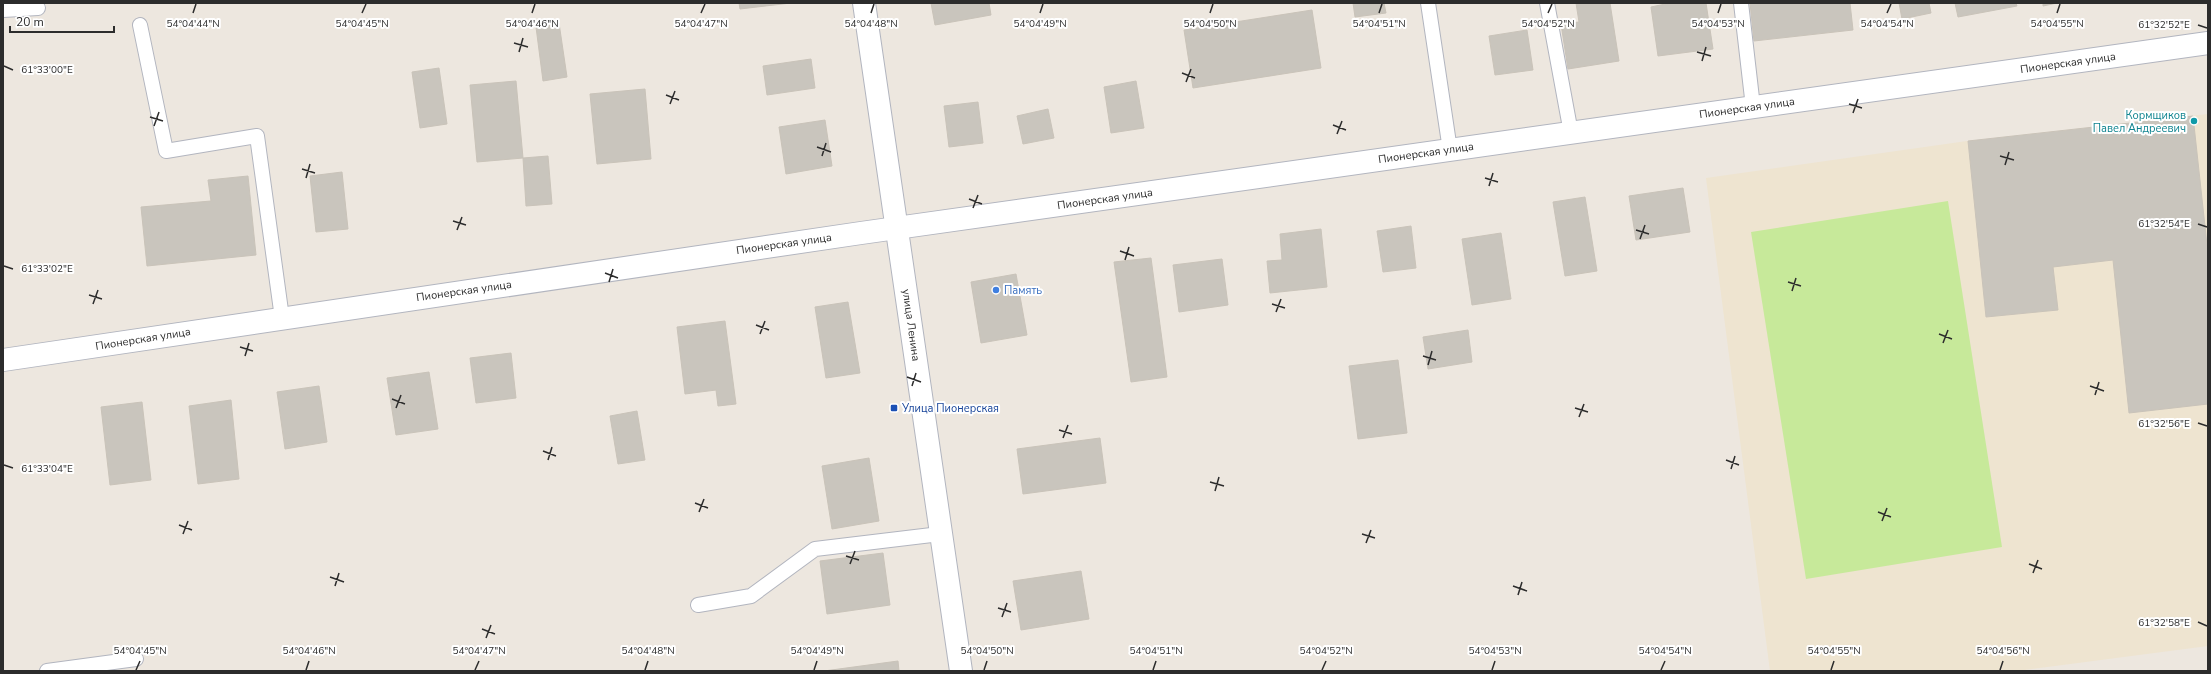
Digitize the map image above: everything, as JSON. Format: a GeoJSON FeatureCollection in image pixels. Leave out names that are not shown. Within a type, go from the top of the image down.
{"type":"FeatureCollection","features":[{"type":"Feature","properties":{"kind":"street","name":"улица Ленина"},"geometry":{"type":"LineString","coordinates":[[864,3],[898,228],[940,534],[961,671]]}},
{"type":"Feature","properties":{"kind":"street","name":"Пионерская улица"},"geometry":{"type":"LineString","coordinates":[[3,360],[898,228],[2208,43]]}},
{"type":"Feature","properties":{"kind":"lane"},"geometry":{"type":"LineString","coordinates":[[1428,3],[1450,150]]}},
{"type":"Feature","properties":{"kind":"lane"},"geometry":{"type":"LineString","coordinates":[[1547,3],[1571,133]]}},
{"type":"Feature","properties":{"kind":"lane"},"geometry":{"type":"LineString","coordinates":[[1741,3],[1753,107]]}},
{"type":"Feature","properties":{"kind":"lane"},"geometry":{"type":"LineString","coordinates":[[3,10],[38,8]]}},
{"type":"Feature","properties":{"kind":"lane"},"geometry":{"type":"LineString","coordinates":[[140,26],[166,151],[257,136],[282,318]]}},
{"type":"Feature","properties":{"kind":"lane"},"geometry":{"type":"LineString","coordinates":[[698,605],[751,596],[815,549],[940,534]]}},
{"type":"Feature","properties":{"kind":"lane"},"geometry":{"type":"LineString","coordinates":[[47,671],[136,659]]}},
{"type":"Feature","properties":{"kind":"shaded area"},"geometry":{"type":"Polygon","coordinates":[[[2208,114],[2208,646],[2017,671],[1770,671],[1706,178],[1967,141],[2208,114]]]}},
{"type":"Feature","properties":{"kind":"green space"},"geometry":{"type":"Polygon","coordinates":[[[1948,201],[2002,547],[1806,579],[1751,232],[1948,201]]]}},
{"type":"Feature","properties":{"kind":"building"},"geometry":{"type":"Polygon","coordinates":[[[739,3],[791,3],[740,9],[739,3]]]}},
{"type":"Feature","properties":{"kind":"building"},"geometry":{"type":"Polygon","coordinates":[[[931,3],[989,3],[991,15],[935,25],[931,3]]]}},
{"type":"Feature","properties":{"kind":"building"},"geometry":{"type":"Polygon","coordinates":[[[1353,3],[1384,3],[1386,13],[1355,17],[1353,3]]]}},
{"type":"Feature","properties":{"kind":"building"},"geometry":{"type":"Polygon","coordinates":[[[1576,3],[1610,3],[1619,61],[1568,69],[1561,24],[1579,22],[1576,3]]]}},
{"type":"Feature","properties":{"kind":"building"},"geometry":{"type":"Polygon","coordinates":[[[1670,3],[1706,3],[1713,49],[1658,56],[1651,7],[1670,3]]]}},
{"type":"Feature","properties":{"kind":"building"},"geometry":{"type":"Polygon","coordinates":[[[1750,3],[1850,3],[1853,30],[1754,41],[1750,3]]]}},
{"type":"Feature","properties":{"kind":"building"},"geometry":{"type":"Polygon","coordinates":[[[1899,3],[1929,3],[1931,13],[1902,19],[1899,3]]]}},
{"type":"Feature","properties":{"kind":"building"},"geometry":{"type":"Polygon","coordinates":[[[1955,3],[2016,3],[2017,6],[1958,17],[1955,3]]]}},
{"type":"Feature","properties":{"kind":"building"},"geometry":{"type":"Polygon","coordinates":[[[2043,3],[2057,3],[2043,6],[2043,3]]]}},
{"type":"Feature","properties":{"kind":"building"},"geometry":{"type":"Polygon","coordinates":[[[1312,10],[1321,68],[1193,88],[1184,30],[1312,10]]]}},
{"type":"Feature","properties":{"kind":"building"},"geometry":{"type":"Polygon","coordinates":[[[559,23],[567,77],[543,81],[536,27],[559,23]]]}},
{"type":"Feature","properties":{"kind":"building"},"geometry":{"type":"Polygon","coordinates":[[[1527,30],[1533,70],[1495,75],[1489,36],[1527,30]]]}},
{"type":"Feature","properties":{"kind":"building"},"geometry":{"type":"Polygon","coordinates":[[[811,59],[815,88],[767,95],[763,66],[811,59]]]}},
{"type":"Feature","properties":{"kind":"building"},"geometry":{"type":"Polygon","coordinates":[[[439,68],[447,124],[420,128],[412,72],[439,68]]]}},
{"type":"Feature","properties":{"kind":"building"},"geometry":{"type":"Polygon","coordinates":[[[516,81],[523,158],[477,162],[470,85],[516,81]]]}},
{"type":"Feature","properties":{"kind":"building"},"geometry":{"type":"Polygon","coordinates":[[[1136,81],[1144,128],[1111,133],[1104,87],[1136,81]]]}},
{"type":"Feature","properties":{"kind":"building"},"geometry":{"type":"Polygon","coordinates":[[[645,89],[651,159],[597,164],[590,94],[645,89]]]}},
{"type":"Feature","properties":{"kind":"building"},"geometry":{"type":"Polygon","coordinates":[[[978,102],[983,143],[949,147],[944,106],[978,102]]]}},
{"type":"Feature","properties":{"kind":"building"},"geometry":{"type":"Polygon","coordinates":[[[1048,109],[1054,138],[1023,144],[1017,116],[1048,109]]]}},
{"type":"Feature","properties":{"kind":"building"},"geometry":{"type":"Polygon","coordinates":[[[2193,116],[2208,254],[2208,404],[2129,413],[2113,260],[2053,267],[2058,310],[1986,317],[1968,141],[2193,116]]]}},
{"type":"Feature","properties":{"kind":"building"},"geometry":{"type":"Polygon","coordinates":[[[825,120],[832,166],[786,174],[779,127],[825,120]]]}},
{"type":"Feature","properties":{"kind":"building"},"geometry":{"type":"Polygon","coordinates":[[[548,156],[552,204],[526,206],[523,158],[548,156]]]}},
{"type":"Feature","properties":{"kind":"building"},"geometry":{"type":"Polygon","coordinates":[[[342,172],[348,229],[316,232],[310,176],[342,172]]]}},
{"type":"Feature","properties":{"kind":"building"},"geometry":{"type":"Polygon","coordinates":[[[248,176],[256,255],[147,266],[141,207],[211,201],[208,180],[248,176]]]}},
{"type":"Feature","properties":{"kind":"building"},"geometry":{"type":"Polygon","coordinates":[[[1683,188],[1690,232],[1636,240],[1629,196],[1683,188]]]}},
{"type":"Feature","properties":{"kind":"building"},"geometry":{"type":"Polygon","coordinates":[[[1585,197],[1597,271],[1565,276],[1553,202],[1585,197]]]}},
{"type":"Feature","properties":{"kind":"building"},"geometry":{"type":"Polygon","coordinates":[[[1411,226],[1416,268],[1383,272],[1377,231],[1411,226]]]}},
{"type":"Feature","properties":{"kind":"building"},"geometry":{"type":"Polygon","coordinates":[[[1321,229],[1327,287],[1270,293],[1267,261],[1282,260],[1280,234],[1321,229]]]}},
{"type":"Feature","properties":{"kind":"building"},"geometry":{"type":"Polygon","coordinates":[[[1501,233],[1511,299],[1472,305],[1462,239],[1501,233]]]}},
{"type":"Feature","properties":{"kind":"building"},"geometry":{"type":"Polygon","coordinates":[[[1151,258],[1167,377],[1131,382],[1114,262],[1151,258]]]}},
{"type":"Feature","properties":{"kind":"building"},"geometry":{"type":"Polygon","coordinates":[[[1222,259],[1228,305],[1179,312],[1173,265],[1222,259]]]}},
{"type":"Feature","properties":{"kind":"building"},"geometry":{"type":"Polygon","coordinates":[[[1016,274],[1027,335],[981,343],[971,282],[1016,274]]]}},
{"type":"Feature","properties":{"kind":"building"},"geometry":{"type":"Polygon","coordinates":[[[848,302],[860,373],[826,378],[815,307],[848,302]]]}},
{"type":"Feature","properties":{"kind":"building"},"geometry":{"type":"Polygon","coordinates":[[[725,321],[736,404],[718,406],[716,390],[685,394],[677,327],[725,321]]]}},
{"type":"Feature","properties":{"kind":"building"},"geometry":{"type":"Polygon","coordinates":[[[1468,330],[1472,362],[1428,369],[1423,337],[1468,330]]]}},
{"type":"Feature","properties":{"kind":"building"},"geometry":{"type":"Polygon","coordinates":[[[511,353],[516,398],[476,403],[470,358],[511,353]]]}},
{"type":"Feature","properties":{"kind":"building"},"geometry":{"type":"Polygon","coordinates":[[[1398,360],[1407,433],[1358,439],[1349,366],[1398,360]]]}},
{"type":"Feature","properties":{"kind":"building"},"geometry":{"type":"Polygon","coordinates":[[[429,372],[438,429],[396,435],[387,378],[429,372]]]}},
{"type":"Feature","properties":{"kind":"building"},"geometry":{"type":"Polygon","coordinates":[[[319,386],[327,442],[285,449],[277,392],[319,386]]]}},
{"type":"Feature","properties":{"kind":"building"},"geometry":{"type":"Polygon","coordinates":[[[231,400],[239,479],[198,484],[189,406],[231,400]]]}},
{"type":"Feature","properties":{"kind":"building"},"geometry":{"type":"Polygon","coordinates":[[[142,402],[151,480],[110,485],[101,407],[142,402]]]}},
{"type":"Feature","properties":{"kind":"building"},"geometry":{"type":"Polygon","coordinates":[[[637,411],[645,460],[618,464],[610,416],[637,411]]]}},
{"type":"Feature","properties":{"kind":"building"},"geometry":{"type":"Polygon","coordinates":[[[1100,438],[1106,483],[1023,494],[1017,449],[1100,438]]]}},
{"type":"Feature","properties":{"kind":"building"},"geometry":{"type":"Polygon","coordinates":[[[869,458],[879,521],[832,529],[822,466],[869,458]]]}},
{"type":"Feature","properties":{"kind":"building"},"geometry":{"type":"Polygon","coordinates":[[[883,553],[890,605],[827,614],[820,561],[883,553]]]}},
{"type":"Feature","properties":{"kind":"building"},"geometry":{"type":"Polygon","coordinates":[[[1081,571],[1089,619],[1021,630],[1013,581],[1081,571]]]}},
{"type":"Feature","properties":{"kind":"building"},"geometry":{"type":"Polygon","coordinates":[[[898,661],[899,671],[824,671],[898,661]]]}},
{"type":"Feature","properties":{"kind":"place","name":"Кормщиков Павел Андреевич"},"geometry":{"type":"Point","coordinates":[2194,121]}},
{"type":"Feature","properties":{"kind":"place","name":"Память"},"geometry":{"type":"Point","coordinates":[996,290]}},
{"type":"Feature","properties":{"kind":"place","name":"Улица Пионерская"},"geometry":{"type":"Point","coordinates":[894,408]}}]}
